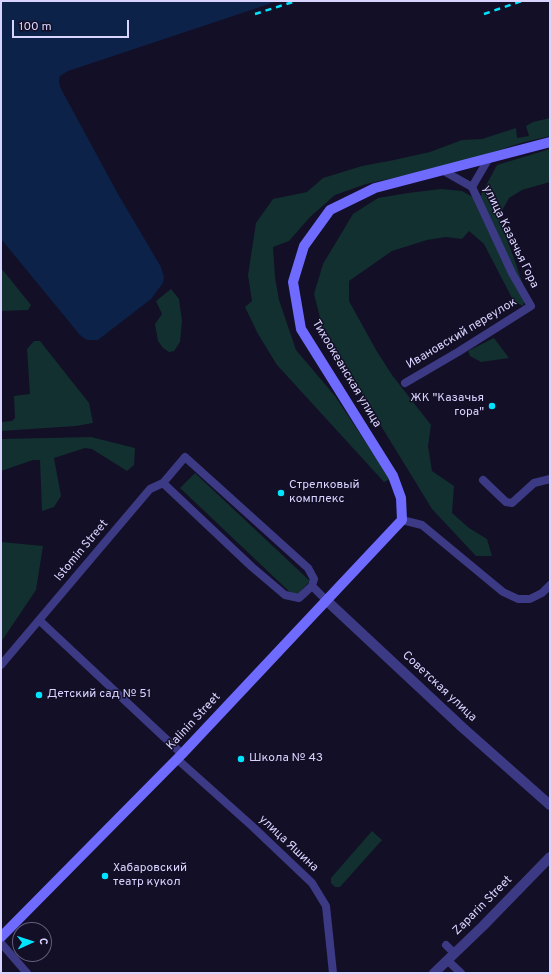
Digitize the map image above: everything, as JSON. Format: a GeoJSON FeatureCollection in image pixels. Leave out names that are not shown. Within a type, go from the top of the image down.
{"type":"FeatureCollection","features":[{"type":"Feature","properties":{"kind":"main road","name":"Тихоокеанская улица"},"geometry":{"type":"LineString","coordinates":[[402,520],[401,498],[393,476],[301,329],[293,282],[304,246],[330,210],[375,188],[550,142]]}},
{"type":"Feature","properties":{"kind":"main road","name":"Kalinin Street"},"geometry":{"type":"LineString","coordinates":[[1,937],[180,756],[402,520]]}},
{"type":"Feature","properties":{"kind":"street"},"geometry":{"type":"LineString","coordinates":[[472,187],[489,158]]}},
{"type":"Feature","properties":{"kind":"street","name":"улица Казачья Гора"},"geometry":{"type":"LineString","coordinates":[[442,170],[472,187],[512,273],[531,306]]}},
{"type":"Feature","properties":{"kind":"street","name":"Ивановский переулок"},"geometry":{"type":"LineString","coordinates":[[405,383],[531,306]]}},
{"type":"Feature","properties":{"kind":"street","name":"Istomin Street"},"geometry":{"type":"LineString","coordinates":[[1,665],[150,489],[163,483],[185,457],[308,568],[314,579],[312,586]]}},
{"type":"Feature","properties":{"kind":"street"},"geometry":{"type":"LineString","coordinates":[[483,480],[506,502],[512,503],[534,483],[550,479]]}},
{"type":"Feature","properties":{"kind":"street"},"geometry":{"type":"LineString","coordinates":[[163,483],[252,567],[285,595],[299,598],[312,586]]}},
{"type":"Feature","properties":{"kind":"street"},"geometry":{"type":"LineString","coordinates":[[402,520],[422,525],[503,592],[518,599],[530,599],[542,593],[550,585]]}},
{"type":"Feature","properties":{"kind":"street","name":"Советская улица"},"geometry":{"type":"LineString","coordinates":[[312,586],[463,728],[550,805]]}},
{"type":"Feature","properties":{"kind":"street","name":"улица Яшина"},"geometry":{"type":"LineString","coordinates":[[39,620],[312,883],[326,906],[333,973]]}},
{"type":"Feature","properties":{"kind":"street","name":"Zaparin Street"},"geometry":{"type":"LineString","coordinates":[[434,973],[550,857]]}},
{"type":"Feature","properties":{"kind":"street"},"geometry":{"type":"LineString","coordinates":[[1,943],[27,973]]}},
{"type":"Feature","properties":{"kind":"street"},"geometry":{"type":"LineString","coordinates":[[446,945],[451,957],[461,973]]}},
{"type":"Feature","properties":{"kind":"green space"},"geometry":{"type":"Polygon","coordinates":[[[550,118],[550,136],[521,143],[456,164],[366,184],[335,195],[310,217],[289,241],[273,247],[275,277],[279,300],[296,350],[335,396],[390,479],[384,482],[277,365],[258,334],[245,307],[252,301],[248,275],[256,223],[273,199],[307,192],[323,178],[362,166],[430,152],[462,140],[482,139],[516,128],[517,138],[529,136],[526,126],[533,122],[550,118]]]}},
{"type":"Feature","properties":{"kind":"green space"},"geometry":{"type":"Polygon","coordinates":[[[550,149],[550,182],[522,190],[509,198],[499,218],[526,294],[523,306],[514,302],[484,244],[469,231],[462,239],[446,237],[427,240],[392,251],[349,281],[349,301],[376,350],[392,375],[431,425],[428,446],[432,471],[454,486],[452,513],[469,528],[487,539],[492,556],[476,556],[432,509],[324,333],[314,294],[323,264],[353,214],[378,198],[441,189],[462,191],[478,200],[497,165],[550,149]]]}},
{"type":"Feature","properties":{"kind":"green space"},"geometry":{"type":"Polygon","coordinates":[[[1,268],[31,305],[28,310],[1,311],[1,268]]]}},
{"type":"Feature","properties":{"kind":"green space"},"geometry":{"type":"Polygon","coordinates":[[[171,289],[179,299],[182,321],[180,342],[174,351],[169,352],[163,348],[158,341],[155,324],[162,314],[156,301],[171,289]]]}},
{"type":"Feature","properties":{"kind":"green space"},"geometry":{"type":"Polygon","coordinates":[[[494,338],[509,358],[481,362],[470,356],[468,351],[494,338]]]}},
{"type":"Feature","properties":{"kind":"green space"},"geometry":{"type":"Polygon","coordinates":[[[34,341],[40,341],[89,403],[93,423],[76,426],[1,431],[1,422],[12,421],[15,418],[14,396],[30,394],[27,349],[34,341]]]}},
{"type":"Feature","properties":{"kind":"green space"},"geometry":{"type":"Polygon","coordinates":[[[91,437],[135,448],[134,465],[127,471],[92,449],[85,448],[54,458],[61,496],[54,507],[42,511],[40,460],[33,460],[1,471],[1,439],[91,437]]]}},
{"type":"Feature","properties":{"kind":"green space"},"geometry":{"type":"Polygon","coordinates":[[[195,473],[310,581],[295,597],[180,488],[195,473]]]}},
{"type":"Feature","properties":{"kind":"green space"},"geometry":{"type":"Polygon","coordinates":[[[1,542],[43,546],[36,590],[1,642],[1,542]]]}},
{"type":"Feature","properties":{"kind":"green space"},"geometry":{"type":"Polygon","coordinates":[[[372,831],[382,840],[340,887],[335,887],[331,883],[331,878],[372,831]]]}},
{"type":"Feature","properties":{"kind":"water"},"geometry":{"type":"Polygon","coordinates":[[[1,1],[278,1],[68,71],[60,76],[60,87],[118,194],[161,267],[164,277],[163,283],[151,299],[98,340],[87,340],[80,335],[1,239],[1,1]]]}},
{"type":"Feature","properties":{"kind":"railway"},"geometry":{"type":"LineString","coordinates":[[255,14],[296,1]]}},
{"type":"Feature","properties":{"kind":"railway"},"geometry":{"type":"LineString","coordinates":[[484,14],[522,1]]}},
{"type":"Feature","properties":{"kind":"place","name":"ЖК \"Казачья гора\""},"geometry":{"type":"Point","coordinates":[492,406]}},
{"type":"Feature","properties":{"kind":"place","name":"Стрелковый комплекс"},"geometry":{"type":"Point","coordinates":[281,493]}},
{"type":"Feature","properties":{"kind":"place","name":"Детский сад № 51"},"geometry":{"type":"Point","coordinates":[39,695]}},
{"type":"Feature","properties":{"kind":"place","name":"Школа № 43"},"geometry":{"type":"Point","coordinates":[241,759]}},
{"type":"Feature","properties":{"kind":"place","name":"Хабаровский театр кукол"},"geometry":{"type":"Point","coordinates":[105,876]}}]}
